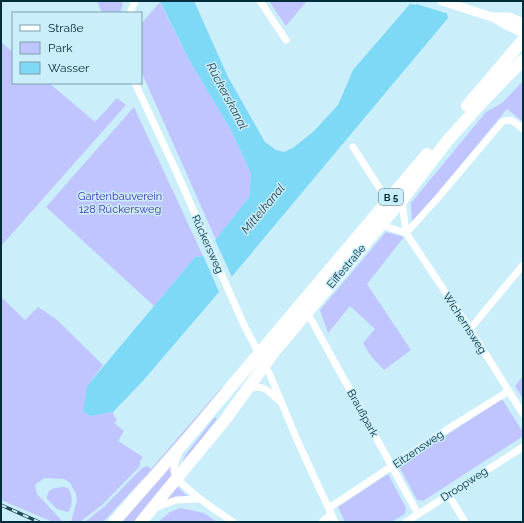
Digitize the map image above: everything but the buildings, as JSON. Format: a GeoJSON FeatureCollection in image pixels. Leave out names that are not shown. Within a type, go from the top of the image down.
{"type":"FeatureCollection","features":[{"type":"Feature","properties":{"kind":"main road","name":"Eiffestraße"},"geometry":{"type":"LineString","coordinates":[[177,478],[225,420],[246,389],[261,359],[362,232],[523,40]]}},
{"type":"Feature","properties":{"kind":"main road","name":"Eiffestraße"},"geometry":{"type":"LineString","coordinates":[[187,439],[307,312],[402,200],[448,140],[523,60]]}},
{"type":"Feature","properties":{"kind":"main road","name":"B 5"},"geometry":{"type":"LineString","coordinates":[[114,522],[187,439]]}},
{"type":"Feature","properties":{"kind":"main road","name":"B 5"},"geometry":{"type":"LineString","coordinates":[[141,522],[177,478]]}},
{"type":"Feature","properties":{"kind":"street"},"geometry":{"type":"LineString","coordinates":[[130,12],[135,1]]}},
{"type":"Feature","properties":{"kind":"street"},"geometry":{"type":"LineString","coordinates":[[260,1],[286,40]]}},
{"type":"Feature","properties":{"kind":"street"},"geometry":{"type":"LineString","coordinates":[[442,1],[492,17],[506,26],[523,33]]}},
{"type":"Feature","properties":{"kind":"street"},"geometry":{"type":"LineString","coordinates":[[492,17],[509,17],[523,22]]}},
{"type":"Feature","properties":{"kind":"street","name":"Rückersweg"},"geometry":{"type":"LineString","coordinates":[[135,84],[226,284],[270,375],[335,522]]}},
{"type":"Feature","properties":{"kind":"street"},"geometry":{"type":"LineString","coordinates":[[362,232],[369,228],[379,226],[406,233],[436,200],[500,123],[507,119],[514,121],[523,129]]}},
{"type":"Feature","properties":{"kind":"street"},"geometry":{"type":"LineString","coordinates":[[353,147],[388,201]]}},
{"type":"Feature","properties":{"kind":"street","name":"Wichernsweg"},"geometry":{"type":"LineString","coordinates":[[402,200],[406,233],[470,329],[523,414]]}},
{"type":"Feature","properties":{"kind":"street"},"geometry":{"type":"LineString","coordinates":[[470,329],[523,265]]}},
{"type":"Feature","properties":{"kind":"street","name":"Braußpark"},"geometry":{"type":"LineString","coordinates":[[307,312],[418,514]]}},
{"type":"Feature","properties":{"kind":"street","name":"Rückersweg"},"geometry":{"type":"LineString","coordinates":[[246,389],[254,387],[266,389],[282,405]]}},
{"type":"Feature","properties":{"kind":"street","name":"Eitzensweg"},"geometry":{"type":"LineString","coordinates":[[322,522],[330,511],[454,425],[508,390]]}},
{"type":"Feature","properties":{"kind":"street"},"geometry":{"type":"LineString","coordinates":[[187,439],[180,449],[175,464],[174,471],[177,478],[200,499],[233,522]]}},
{"type":"Feature","properties":{"kind":"street","name":"Droopweg"},"geometry":{"type":"LineString","coordinates":[[406,522],[523,447]]}},
{"type":"Feature","properties":{"kind":"street"},"geometry":{"type":"LineString","coordinates":[[448,494],[465,522]]}},
{"type":"Feature","properties":{"kind":"street"},"geometry":{"type":"LineString","coordinates":[[151,510],[176,500],[200,499]]}},
{"type":"Feature","properties":{"kind":"green space"},"geometry":{"type":"Polygon","coordinates":[[[97,1],[121,1],[123,4],[120,12],[102,12],[97,1]]]}},
{"type":"Feature","properties":{"kind":"green space"},"geometry":{"type":"Polygon","coordinates":[[[269,1],[307,1],[286,26],[269,1]]]}},
{"type":"Feature","properties":{"kind":"green space","name":"Gartenbauverein 128 Rückersweg"},"geometry":{"type":"Polygon","coordinates":[[[160,2],[188,58],[232,132],[251,174],[249,197],[216,240],[142,73],[142,23],[160,2]]]}},
{"type":"Feature","properties":{"kind":"green space"},"geometry":{"type":"Polygon","coordinates":[[[1,42],[12,51],[12,84],[50,84],[95,122],[117,98],[126,105],[1,246],[1,42]]]}},
{"type":"Feature","properties":{"kind":"green space"},"geometry":{"type":"Polygon","coordinates":[[[523,81],[523,122],[507,109],[412,224],[411,203],[486,112],[502,103],[523,81]]]}},
{"type":"Feature","properties":{"kind":"green space","name":"Gartenbauverein 128 Rückersweg"},"geometry":{"type":"Polygon","coordinates":[[[134,107],[203,256],[195,257],[154,306],[46,207],[134,107]]]}},
{"type":"Feature","properties":{"kind":"green space"},"geometry":{"type":"Polygon","coordinates":[[[386,232],[404,237],[367,284],[411,350],[384,370],[370,355],[363,343],[375,329],[350,306],[328,333],[320,310],[386,232]]]}},
{"type":"Feature","properties":{"kind":"green space"},"geometry":{"type":"Polygon","coordinates":[[[1,297],[25,320],[38,307],[56,319],[103,365],[87,386],[91,416],[113,412],[117,419],[114,423],[124,431],[118,441],[143,457],[140,461],[140,466],[103,504],[80,522],[71,522],[77,500],[76,494],[70,483],[64,479],[44,478],[35,486],[37,494],[63,522],[53,522],[1,500],[1,297]]]}},
{"type":"Feature","properties":{"kind":"green space"},"geometry":{"type":"Polygon","coordinates":[[[523,376],[523,399],[515,386],[523,376]]]}},
{"type":"Feature","properties":{"kind":"green space"},"geometry":{"type":"Polygon","coordinates":[[[222,387],[222,391],[153,472],[142,480],[103,522],[85,522],[105,506],[142,468],[147,466],[151,469],[222,387]]]}},
{"type":"Feature","properties":{"kind":"green space"},"geometry":{"type":"Polygon","coordinates":[[[502,399],[523,432],[522,437],[423,501],[417,500],[399,466],[502,399]]]}},
{"type":"Feature","properties":{"kind":"green space"},"geometry":{"type":"Polygon","coordinates":[[[215,417],[217,419],[181,465],[186,454],[215,417]]]}},
{"type":"Feature","properties":{"kind":"green space"},"geometry":{"type":"Polygon","coordinates":[[[171,464],[173,476],[134,522],[121,522],[171,464]]]}},
{"type":"Feature","properties":{"kind":"green space"},"geometry":{"type":"Polygon","coordinates":[[[388,474],[406,508],[405,514],[391,522],[345,522],[338,507],[388,474]]]}},
{"type":"Feature","properties":{"kind":"green space"},"geometry":{"type":"Polygon","coordinates":[[[177,486],[187,496],[166,500],[177,486]]]}},
{"type":"Feature","properties":{"kind":"green space"},"geometry":{"type":"Polygon","coordinates":[[[54,488],[68,488],[72,497],[72,503],[68,512],[57,509],[47,499],[48,493],[54,488]]]}},
{"type":"Feature","properties":{"kind":"green space"},"geometry":{"type":"Polygon","coordinates":[[[180,508],[204,513],[217,522],[158,522],[170,512],[180,508]]]}},
{"type":"Feature","properties":{"kind":"water"},"geometry":{"type":"Polygon","coordinates":[[[160,1],[194,1],[228,77],[265,142],[276,150],[284,152],[293,148],[314,131],[338,105],[353,70],[410,4],[416,5],[419,1],[456,1],[447,14],[448,18],[142,382],[113,412],[91,416],[83,412],[87,386],[195,257],[203,256],[249,197],[251,174],[232,132],[188,58],[160,1]]]}},
{"type":"Feature","properties":{"kind":"pier"},"geometry":{"type":"Polygon","coordinates":[[[417,1],[457,1],[449,14],[416,4],[417,1]]]}},
{"type":"Feature","properties":{"kind":"pier"},"geometry":{"type":"Polygon","coordinates":[[[215,240],[232,277],[219,292],[203,255],[215,240]]]}},
{"type":"Feature","properties":{"kind":"railway"},"geometry":{"type":"LineString","coordinates":[[1,505],[39,522]]}},
{"type":"Feature","properties":{"kind":"water label","name":"Rückerskanal"},"geometry":{"type":"Point","coordinates":[227,96]}},
{"type":"Feature","properties":{"kind":"water label","name":"Mittelkanal"},"geometry":{"type":"Point","coordinates":[263,209]}}]}
